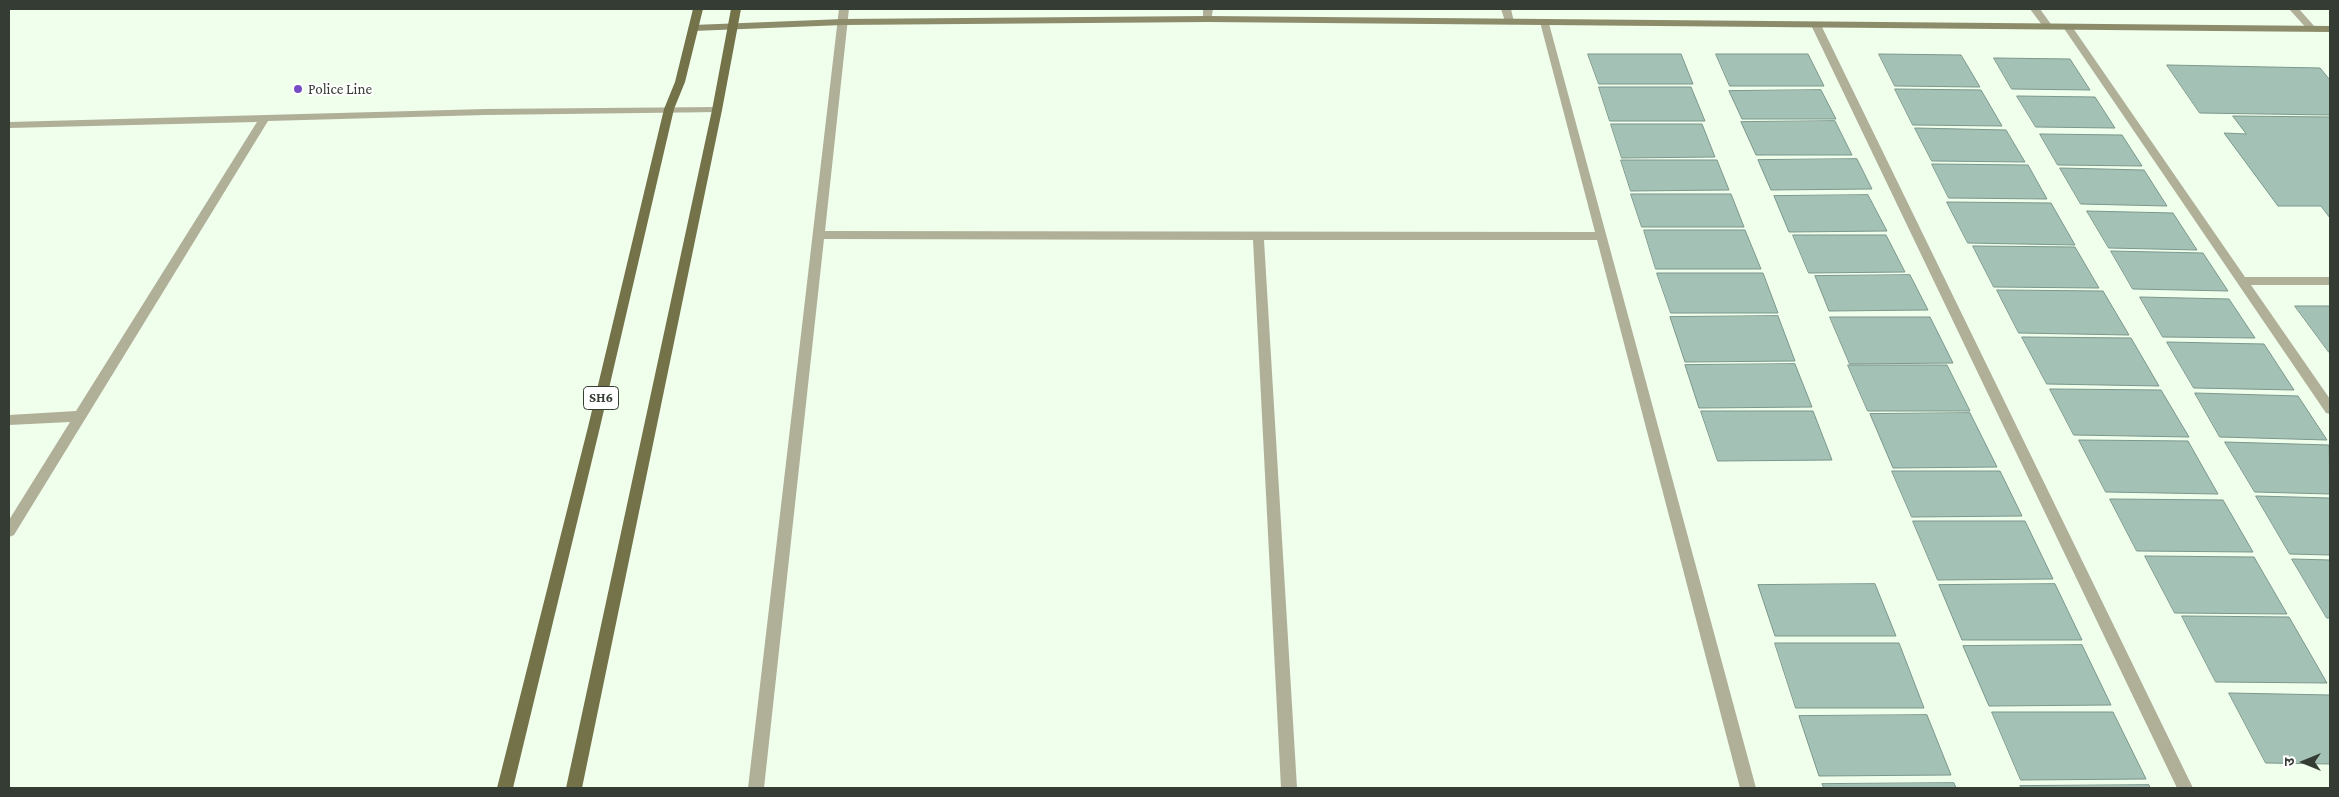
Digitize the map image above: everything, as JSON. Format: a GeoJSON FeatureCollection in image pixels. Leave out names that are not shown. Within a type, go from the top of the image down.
{"type":"FeatureCollection","features":[{"type":"Feature","properties":{"kind":"main road","name":"SH6"},"geometry":{"type":"LineString","coordinates":[[505,788],[594,427],[669,109],[680,82],[698,9]]}},
{"type":"Feature","properties":{"kind":"main road"},"geometry":{"type":"LineString","coordinates":[[574,788],[717,110],[736,9]]}},
{"type":"Feature","properties":{"kind":"street"},"geometry":{"type":"LineString","coordinates":[[1506,9],[1509,22]]}},
{"type":"Feature","properties":{"kind":"street"},"geometry":{"type":"LineString","coordinates":[[2035,9],[2048,27]]}},
{"type":"Feature","properties":{"kind":"street"},"geometry":{"type":"LineString","coordinates":[[2294,9],[2312,29]]}},
{"type":"Feature","properties":{"kind":"street"},"geometry":{"type":"LineString","coordinates":[[693,28],[844,15],[1208,14],[1509,22],[2330,29]]}},
{"type":"Feature","properties":{"kind":"street"},"geometry":{"type":"LineString","coordinates":[[756,788],[844,15]]}},
{"type":"Feature","properties":{"kind":"street"},"geometry":{"type":"LineString","coordinates":[[1545,22],[1748,788]]}},
{"type":"Feature","properties":{"kind":"street"},"geometry":{"type":"LineString","coordinates":[[1816,25],[2185,788]]}},
{"type":"Feature","properties":{"kind":"street"},"geometry":{"type":"LineString","coordinates":[[2068,27],[2330,409]]}},
{"type":"Feature","properties":{"kind":"street"},"geometry":{"type":"LineString","coordinates":[[9,125],[265,117],[669,109],[717,110]]}},
{"type":"Feature","properties":{"kind":"street"},"geometry":{"type":"LineString","coordinates":[[9,531],[265,117]]}},
{"type":"Feature","properties":{"kind":"street"},"geometry":{"type":"LineString","coordinates":[[820,235],[1602,236]]}},
{"type":"Feature","properties":{"kind":"street"},"geometry":{"type":"LineString","coordinates":[[1258,235],[1289,788]]}},
{"type":"Feature","properties":{"kind":"street"},"geometry":{"type":"LineString","coordinates":[[2242,281],[2330,281]]}},
{"type":"Feature","properties":{"kind":"street"},"geometry":{"type":"LineString","coordinates":[[9,420],[80,416]]}},
{"type":"Feature","properties":{"kind":"building"},"geometry":{"type":"Polygon","coordinates":[[[1588,54],[1681,54],[1693,84],[1599,84],[1588,54]]]}},
{"type":"Feature","properties":{"kind":"building"},"geometry":{"type":"Polygon","coordinates":[[[1716,54],[1808,54],[1824,86],[1730,86],[1716,54]]]}},
{"type":"Feature","properties":{"kind":"building"},"geometry":{"type":"Polygon","coordinates":[[[1879,54],[1961,55],[1980,87],[1895,86],[1879,54]]]}},
{"type":"Feature","properties":{"kind":"building"},"geometry":{"type":"Polygon","coordinates":[[[1994,58],[2070,59],[2090,90],[2012,89],[1994,58]]]}},
{"type":"Feature","properties":{"kind":"building"},"geometry":{"type":"Polygon","coordinates":[[[2167,65],[2320,68],[2330,80],[2330,115],[2200,113],[2167,65]]]}},
{"type":"Feature","properties":{"kind":"building"},"geometry":{"type":"Polygon","coordinates":[[[1599,87],[1691,87],[1705,121],[1610,121],[1599,87]]]}},
{"type":"Feature","properties":{"kind":"building"},"geometry":{"type":"Polygon","coordinates":[[[1895,89],[1981,90],[2002,126],[1913,125],[1895,89]]]}},
{"type":"Feature","properties":{"kind":"building"},"geometry":{"type":"Polygon","coordinates":[[[1821,90],[1836,119],[1742,119],[1729,91],[1821,90]]]}},
{"type":"Feature","properties":{"kind":"building"},"geometry":{"type":"Polygon","coordinates":[[[2017,96],[2095,97],[2115,128],[2036,127],[2017,96]]]}},
{"type":"Feature","properties":{"kind":"building"},"geometry":{"type":"Polygon","coordinates":[[[2233,116],[2330,117],[2330,218],[2321,206],[2278,206],[2224,133],[2246,134],[2233,116]]]}},
{"type":"Feature","properties":{"kind":"building"},"geometry":{"type":"Polygon","coordinates":[[[1835,121],[1852,155],[1756,155],[1741,122],[1835,121]]]}},
{"type":"Feature","properties":{"kind":"building"},"geometry":{"type":"Polygon","coordinates":[[[1611,124],[1702,124],[1715,157],[1622,158],[1611,124]]]}},
{"type":"Feature","properties":{"kind":"building"},"geometry":{"type":"Polygon","coordinates":[[[1915,128],[2006,130],[2025,162],[1932,161],[1915,128]]]}},
{"type":"Feature","properties":{"kind":"building"},"geometry":{"type":"Polygon","coordinates":[[[2040,134],[2122,135],[2142,166],[2058,165],[2040,134]]]}},
{"type":"Feature","properties":{"kind":"building"},"geometry":{"type":"Polygon","coordinates":[[[1857,159],[1872,189],[1771,190],[1758,160],[1857,159]]]}},
{"type":"Feature","properties":{"kind":"building"},"geometry":{"type":"Polygon","coordinates":[[[1621,160],[1717,160],[1729,190],[1631,191],[1621,160]]]}},
{"type":"Feature","properties":{"kind":"building"},"geometry":{"type":"Polygon","coordinates":[[[1932,164],[2028,165],[2047,199],[1949,198],[1932,164]]]}},
{"type":"Feature","properties":{"kind":"building"},"geometry":{"type":"Polygon","coordinates":[[[2060,168],[2144,170],[2167,206],[2081,204],[2060,168]]]}},
{"type":"Feature","properties":{"kind":"building"},"geometry":{"type":"Polygon","coordinates":[[[1631,194],[1731,194],[1744,227],[1642,227],[1631,194]]]}},
{"type":"Feature","properties":{"kind":"building"},"geometry":{"type":"Polygon","coordinates":[[[1868,195],[1887,231],[1789,232],[1774,196],[1868,195]]]}},
{"type":"Feature","properties":{"kind":"building"},"geometry":{"type":"Polygon","coordinates":[[[1947,202],[2051,203],[2075,245],[1968,243],[1947,202]]]}},
{"type":"Feature","properties":{"kind":"building"},"geometry":{"type":"Polygon","coordinates":[[[2087,211],[2173,213],[2197,250],[2109,248],[2087,211]]]}},
{"type":"Feature","properties":{"kind":"building"},"geometry":{"type":"Polygon","coordinates":[[[1644,230],[1745,230],[1761,269],[1656,269],[1644,230]]]}},
{"type":"Feature","properties":{"kind":"building"},"geometry":{"type":"Polygon","coordinates":[[[1793,235],[1886,235],[1905,272],[1809,273],[1793,235]]]}},
{"type":"Feature","properties":{"kind":"building"},"geometry":{"type":"Polygon","coordinates":[[[1973,246],[2075,247],[2099,288],[1994,287],[1973,246]]]}},
{"type":"Feature","properties":{"kind":"building"},"geometry":{"type":"Polygon","coordinates":[[[2111,251],[2203,253],[2228,291],[2133,289],[2111,251]]]}},
{"type":"Feature","properties":{"kind":"building"},"geometry":{"type":"Polygon","coordinates":[[[1657,273],[1763,273],[1778,313],[1671,313],[1657,273]]]}},
{"type":"Feature","properties":{"kind":"building"},"geometry":{"type":"Polygon","coordinates":[[[1910,275],[1928,310],[1829,311],[1815,276],[1910,275]]]}},
{"type":"Feature","properties":{"kind":"building"},"geometry":{"type":"Polygon","coordinates":[[[1997,290],[2103,291],[2129,335],[2019,333],[1997,290]]]}},
{"type":"Feature","properties":{"kind":"building"},"geometry":{"type":"Polygon","coordinates":[[[2140,297],[2229,299],[2255,338],[2163,337],[2140,297]]]}},
{"type":"Feature","properties":{"kind":"building"},"geometry":{"type":"Polygon","coordinates":[[[2295,306],[2330,306],[2330,352],[2329,352],[2295,306]]]}},
{"type":"Feature","properties":{"kind":"building"},"geometry":{"type":"Polygon","coordinates":[[[1778,316],[1795,361],[1685,362],[1670,317],[1778,316]]]}},
{"type":"Feature","properties":{"kind":"building"},"geometry":{"type":"Polygon","coordinates":[[[1830,317],[1930,317],[1953,363],[1850,364],[1830,317]]]}},
{"type":"Feature","properties":{"kind":"building"},"geometry":{"type":"Polygon","coordinates":[[[2022,337],[2131,338],[2159,386],[2047,384],[2022,337]]]}},
{"type":"Feature","properties":{"kind":"building"},"geometry":{"type":"Polygon","coordinates":[[[2167,342],[2264,344],[2294,390],[2194,388],[2167,342]]]}},
{"type":"Feature","properties":{"kind":"building"},"geometry":{"type":"Polygon","coordinates":[[[1795,364],[1812,407],[1699,408],[1685,365],[1795,364]]]}},
{"type":"Feature","properties":{"kind":"building"},"geometry":{"type":"Polygon","coordinates":[[[1848,365],[1947,365],[1970,411],[1868,411],[1848,365]]]}},
{"type":"Feature","properties":{"kind":"building"},"geometry":{"type":"Polygon","coordinates":[[[2050,389],[2161,390],[2189,437],[2074,435],[2050,389]]]}},
{"type":"Feature","properties":{"kind":"building"},"geometry":{"type":"Polygon","coordinates":[[[2195,393],[2298,396],[2327,440],[2220,437],[2195,393]]]}},
{"type":"Feature","properties":{"kind":"building"},"geometry":{"type":"Polygon","coordinates":[[[1701,411],[1813,411],[1832,460],[1718,461],[1701,411]]]}},
{"type":"Feature","properties":{"kind":"building"},"geometry":{"type":"Polygon","coordinates":[[[1970,413],[1997,467],[1893,468],[1870,414],[1970,413]]]}},
{"type":"Feature","properties":{"kind":"building"},"geometry":{"type":"Polygon","coordinates":[[[2079,440],[2188,441],[2218,494],[2106,492],[2079,440]]]}},
{"type":"Feature","properties":{"kind":"building"},"geometry":{"type":"Polygon","coordinates":[[[2225,442],[2329,445],[2330,494],[2255,492],[2225,442]]]}},
{"type":"Feature","properties":{"kind":"building"},"geometry":{"type":"Polygon","coordinates":[[[1892,471],[2000,471],[2022,516],[1912,517],[1892,471]]]}},
{"type":"Feature","properties":{"kind":"building"},"geometry":{"type":"Polygon","coordinates":[[[2256,496],[2330,498],[2330,555],[2290,554],[2256,496]]]}},
{"type":"Feature","properties":{"kind":"building"},"geometry":{"type":"Polygon","coordinates":[[[2110,499],[2223,500],[2253,552],[2137,551],[2110,499]]]}},
{"type":"Feature","properties":{"kind":"building"},"geometry":{"type":"Polygon","coordinates":[[[1913,521],[2025,521],[2053,579],[1938,580],[1913,521]]]}},
{"type":"Feature","properties":{"kind":"building"},"geometry":{"type":"Polygon","coordinates":[[[2145,556],[2254,557],[2287,614],[2175,613],[2145,556]]]}},
{"type":"Feature","properties":{"kind":"building"},"geometry":{"type":"Polygon","coordinates":[[[2292,559],[2330,560],[2330,618],[2327,618],[2292,559]]]}},
{"type":"Feature","properties":{"kind":"building"},"geometry":{"type":"Polygon","coordinates":[[[1875,584],[1896,636],[1775,636],[1758,585],[1875,584]]]}},
{"type":"Feature","properties":{"kind":"building"},"geometry":{"type":"Polygon","coordinates":[[[2055,584],[2082,640],[1962,640],[1939,585],[2055,584]]]}},
{"type":"Feature","properties":{"kind":"building"},"geometry":{"type":"Polygon","coordinates":[[[2182,616],[2289,617],[2327,683],[2216,682],[2182,616]]]}},
{"type":"Feature","properties":{"kind":"building"},"geometry":{"type":"Polygon","coordinates":[[[1775,643],[1899,643],[1924,708],[1796,708],[1775,643]]]}},
{"type":"Feature","properties":{"kind":"building"},"geometry":{"type":"Polygon","coordinates":[[[2082,645],[2111,705],[1989,706],[1963,646],[2082,645]]]}},
{"type":"Feature","properties":{"kind":"building"},"geometry":{"type":"Polygon","coordinates":[[[2229,693],[2330,695],[2330,764],[2266,763],[2229,693]]]}},
{"type":"Feature","properties":{"kind":"building"},"geometry":{"type":"Polygon","coordinates":[[[1992,712],[2113,712],[2146,779],[2021,780],[1992,712]]]}},
{"type":"Feature","properties":{"kind":"building"},"geometry":{"type":"Polygon","coordinates":[[[1927,715],[1951,775],[1819,776],[1799,716],[1927,715]]]}},
{"type":"Feature","properties":{"kind":"building"},"geometry":{"type":"Polygon","coordinates":[[[1954,783],[1956,788],[1824,788],[1822,784],[1954,783]]]}},
{"type":"Feature","properties":{"kind":"building"},"geometry":{"type":"Polygon","coordinates":[[[2149,785],[2150,788],[2021,788],[2020,786],[2149,785]]]}},
{"type":"Feature","properties":{"kind":"place","name":"Police Line"},"geometry":{"type":"Point","coordinates":[298,89]}}]}
